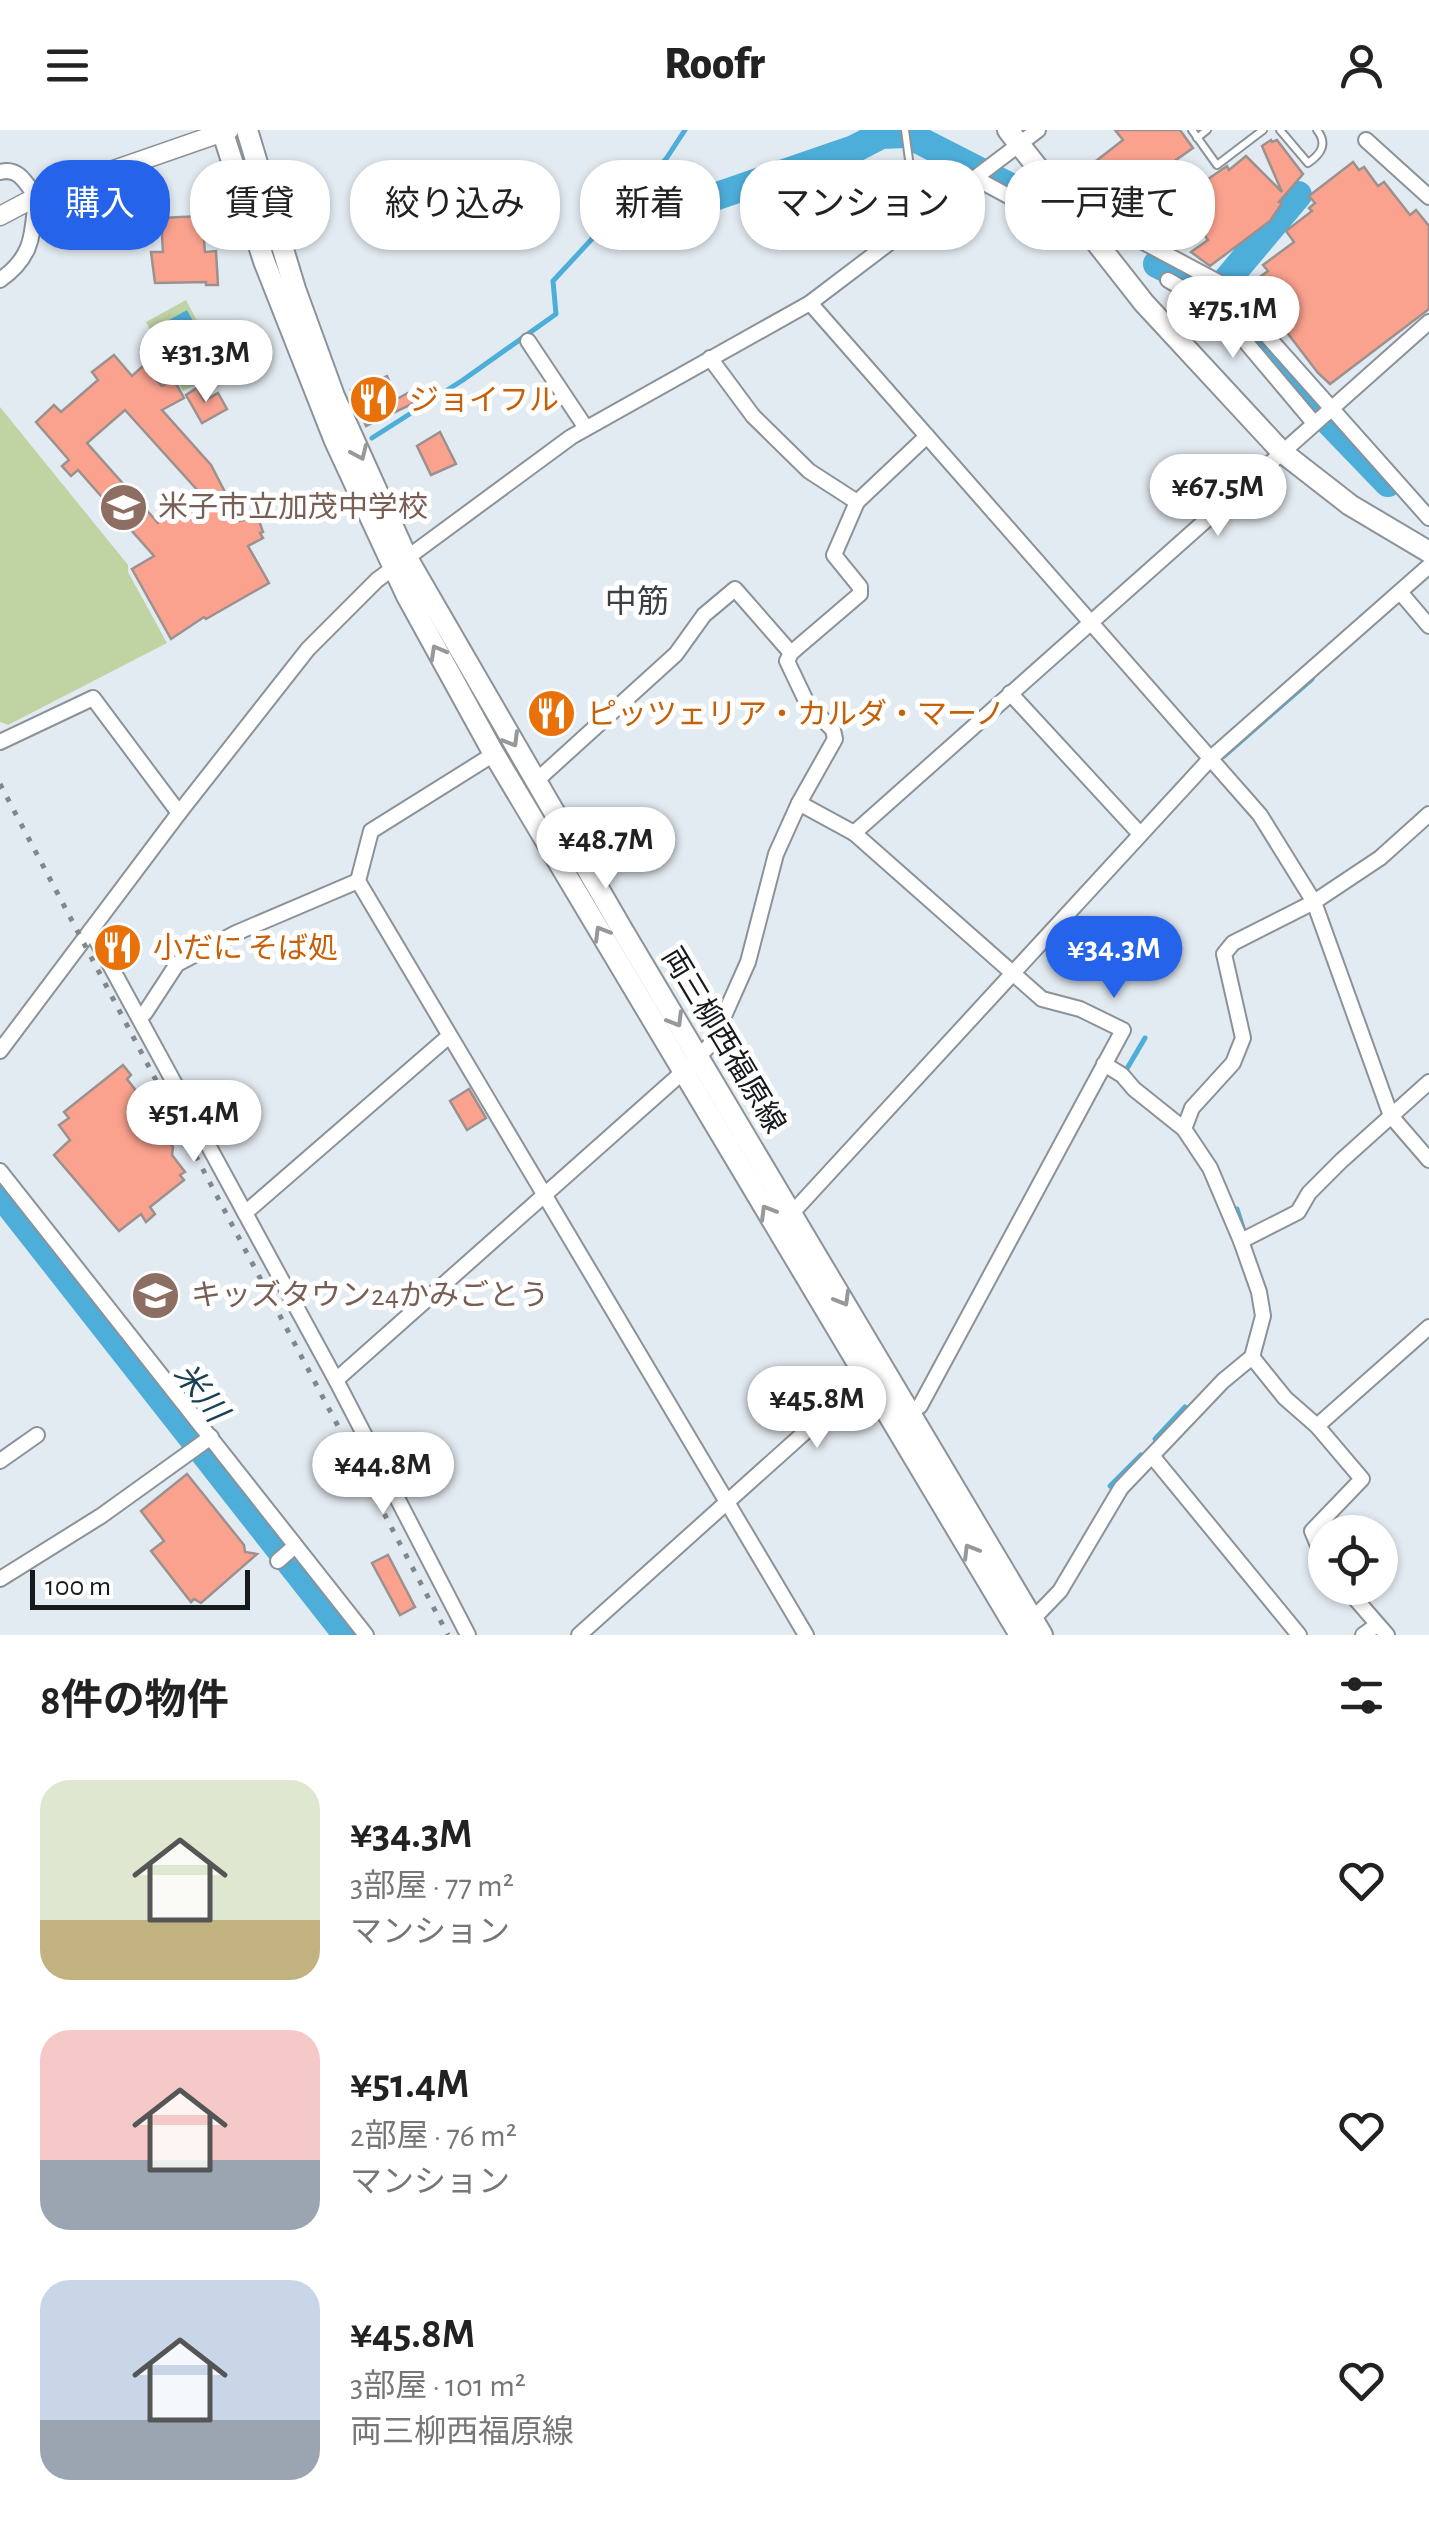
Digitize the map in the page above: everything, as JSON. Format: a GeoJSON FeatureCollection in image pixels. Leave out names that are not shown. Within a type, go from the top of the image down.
{"type":"FeatureCollection","features":[{"type":"Feature","properties":{"kind":"main road","name":"両三柳西福原線"},"geometry":{"type":"LineString","coordinates":[[247,130],[295,289],[400,563],[536,781],[692,1064],[1028,1631]]}},
{"type":"Feature","properties":{"kind":"main road","name":"両三柳西福原線"},"geometry":{"type":"LineString","coordinates":[[225,131],[270,276],[335,441],[494,754],[692,1064],[793,1212],[873,1372]]}},
{"type":"Feature","properties":{"kind":"main road"},"geometry":{"type":"LineString","coordinates":[[1014,138],[1144,303],[1282,452],[1350,506],[1429,552]]}},
{"type":"Feature","properties":{"kind":"street"},"geometry":{"type":"LineString","coordinates":[[985,170],[1014,138],[1038,130]]}},
{"type":"Feature","properties":{"kind":"street"},"geometry":{"type":"LineString","coordinates":[[142,160],[225,131]]}},
{"type":"Feature","properties":{"kind":"street"},"geometry":{"type":"LineString","coordinates":[[1366,140],[1429,197]]}},
{"type":"Feature","properties":{"kind":"street"},"geometry":{"type":"LineString","coordinates":[[0,172],[18,173],[30,189]]}},
{"type":"Feature","properties":{"kind":"street"},"geometry":{"type":"LineString","coordinates":[[0,216],[30,200]]}},
{"type":"Feature","properties":{"kind":"street"},"geometry":{"type":"LineString","coordinates":[[0,280],[24,260],[30,242]]}},
{"type":"Feature","properties":{"kind":"street"},"geometry":{"type":"LineString","coordinates":[[0,1051],[308,649],[365,590],[444,528],[586,428],[810,302],[881,250]]}},
{"type":"Feature","properties":{"kind":"street"},"geometry":{"type":"LineString","coordinates":[[1159,250],[1220,283],[1429,518]]}},
{"type":"Feature","properties":{"kind":"street"},"geometry":{"type":"LineString","coordinates":[[1168,280],[1218,309],[1316,422]]}},
{"type":"Feature","properties":{"kind":"street"},"geometry":{"type":"LineString","coordinates":[[810,302],[1260,814],[1314,902],[1391,1116],[1429,1160]]}},
{"type":"Feature","properties":{"kind":"street"},"geometry":{"type":"LineString","coordinates":[[854,833],[1429,322]]}},
{"type":"Feature","properties":{"kind":"street"},"geometry":{"type":"LineString","coordinates":[[528,341],[586,428]]}},
{"type":"Feature","properties":{"kind":"street"},"geometry":{"type":"LineString","coordinates":[[710,358],[753,416],[809,471],[857,502]]}},
{"type":"Feature","properties":{"kind":"street"},"geometry":{"type":"LineString","coordinates":[[336,1380],[712,1043],[748,962],[776,854],[835,739],[833,730],[807,703],[787,661],[791,653],[860,594],[860,588],[834,555],[857,502],[927,436]]}},
{"type":"Feature","properties":{"kind":"street"},"geometry":{"type":"LineString","coordinates":[[793,1212],[1210,758],[1429,566]]}},
{"type":"Feature","properties":{"kind":"street"},"geometry":{"type":"LineString","coordinates":[[536,781],[676,654],[704,615],[735,588],[791,653]]}},
{"type":"Feature","properties":{"kind":"street"},"geometry":{"type":"LineString","coordinates":[[1400,592],[1429,626]]}},
{"type":"Feature","properties":{"kind":"street"},"geometry":{"type":"LineString","coordinates":[[1010,692],[1140,834]]}},
{"type":"Feature","properties":{"kind":"street"},"geometry":{"type":"LineString","coordinates":[[0,742],[93,698],[179,813]]}},
{"type":"Feature","properties":{"kind":"street"},"geometry":{"type":"LineString","coordinates":[[494,754],[371,831],[358,881],[806,1635]]}},
{"type":"Feature","properties":{"kind":"street"},"geometry":{"type":"LineString","coordinates":[[799,803],[854,833],[1042,999],[1080,1009],[1123,1030],[920,1406],[899,1416]]}},
{"type":"Feature","properties":{"kind":"street"},"geometry":{"type":"LineString","coordinates":[[1186,1124],[1192,1108],[1233,1064],[1244,1038],[1224,954],[1233,943],[1314,902],[1380,858],[1429,814]]}},
{"type":"Feature","properties":{"kind":"street"},"geometry":{"type":"LineString","coordinates":[[139,1017],[177,964],[236,933],[358,881]]}},
{"type":"Feature","properties":{"kind":"street"},"geometry":{"type":"LineString","coordinates":[[91,930],[336,1380],[468,1635]]}},
{"type":"Feature","properties":{"kind":"street"},"geometry":{"type":"LineString","coordinates":[[245,1212],[448,1037]]}},
{"type":"Feature","properties":{"kind":"street"},"geometry":{"type":"LineString","coordinates":[[1028,1631],[1060,1590],[1121,1488],[1252,1356],[1263,1316],[1259,1292],[1240,1241],[1210,1168],[1186,1124],[1104,1064]]}},
{"type":"Feature","properties":{"kind":"street"},"geometry":{"type":"LineString","coordinates":[[1240,1241],[1298,1212],[1310,1193],[1429,1082]]}},
{"type":"Feature","properties":{"kind":"street"},"geometry":{"type":"LineString","coordinates":[[0,1171],[292,1548],[366,1635]]}},
{"type":"Feature","properties":{"kind":"street"},"geometry":{"type":"LineString","coordinates":[[1318,1426],[1429,1327]]}},
{"type":"Feature","properties":{"kind":"street"},"geometry":{"type":"LineString","coordinates":[[1252,1356],[1285,1398],[1318,1426],[1362,1479],[1327,1515]]}},
{"type":"Feature","properties":{"kind":"street"},"geometry":{"type":"LineString","coordinates":[[579,1635],[873,1372]]}},
{"type":"Feature","properties":{"kind":"street"},"geometry":{"type":"LineString","coordinates":[[0,1462],[37,1435]]}},
{"type":"Feature","properties":{"kind":"street"},"geometry":{"type":"LineString","coordinates":[[0,1578],[101,1516],[209,1439]]}},
{"type":"Feature","properties":{"kind":"street"},"geometry":{"type":"LineString","coordinates":[[1152,1457],[1300,1635]]}},
{"type":"Feature","properties":{"kind":"street"},"geometry":{"type":"LineString","coordinates":[[278,1561],[292,1548]]}},
{"type":"Feature","properties":{"kind":"street"},"geometry":{"type":"LineString","coordinates":[[1361,1605],[1382,1630],[1363,1635]]}},
{"type":"Feature","properties":{"kind":"lane"},"geometry":{"type":"LineString","coordinates":[[905,130],[909,160]]}},
{"type":"Feature","properties":{"kind":"lane"},"geometry":{"type":"LineString","coordinates":[[1192,130],[1218,165],[1264,130]]}},
{"type":"Feature","properties":{"kind":"lane"},"geometry":{"type":"LineString","coordinates":[[1197,138],[1207,130]]}},
{"type":"Feature","properties":{"kind":"lane"},"geometry":{"type":"LineString","coordinates":[[1280,130],[1308,163],[1321,153],[1323,144],[1317,130]]}},
{"type":"Feature","properties":{"kind":"green space"},"geometry":{"type":"Polygon","coordinates":[[[186,300],[223,370],[183,391],[146,322],[186,300]]]}},
{"type":"Feature","properties":{"kind":"green space"},"geometry":{"type":"Polygon","coordinates":[[[0,407],[128,565],[128,572],[167,643],[8,725],[0,722],[0,407]]]}},
{"type":"Feature","properties":{"kind":"water"},"geometry":{"type":"Polygon","coordinates":[[[187,310],[214,360],[181,377],[155,328],[187,310]]]}},
{"type":"Feature","properties":{"kind":"building"},"geometry":{"type":"Polygon","coordinates":[[[1115,130],[1180,130],[1193,148],[1176,160],[1097,160],[1123,140],[1115,130]]]}},
{"type":"Feature","properties":{"kind":"building"},"geometry":{"type":"Polygon","coordinates":[[[1277,140],[1303,174],[1279,202],[1282,203],[1270,221],[1210,266],[1191,252],[1215,250],[1215,174],[1227,166],[1229,170],[1246,156],[1282,192],[1262,146],[1277,140]]]}},
{"type":"Feature","properties":{"kind":"building"},"geometry":{"type":"Polygon","coordinates":[[[1353,162],[1359,170],[1364,167],[1378,186],[1384,182],[1410,215],[1416,210],[1429,226],[1429,309],[1330,384],[1250,284],[1268,271],[1263,265],[1294,242],[1286,231],[1312,211],[1309,208],[1315,203],[1309,196],[1353,162]]]}},
{"type":"Feature","properties":{"kind":"building"},"geometry":{"type":"Polygon","coordinates":[[[190,217],[190,250],[216,251],[218,285],[155,283],[151,252],[170,250],[170,218],[190,217]]]}},
{"type":"Feature","properties":{"kind":"building"},"geometry":{"type":"Polygon","coordinates":[[[114,355],[132,376],[143,366],[162,386],[174,380],[184,398],[162,410],[211,465],[240,521],[257,515],[263,532],[263,538],[248,546],[269,583],[171,639],[132,569],[154,556],[78,470],[71,476],[62,466],[69,460],[36,422],[54,405],[61,412],[98,380],[92,372],[114,355]],[[125,410],[87,443],[158,523],[178,504],[199,492],[125,410]]]}},
{"type":"Feature","properties":{"kind":"building"},"geometry":{"type":"Polygon","coordinates":[[[387,376],[397,399],[408,393],[414,403],[366,426],[351,390],[387,376]]]}},
{"type":"Feature","properties":{"kind":"building"},"geometry":{"type":"Polygon","coordinates":[[[197,388],[204,401],[218,393],[227,409],[202,423],[186,395],[197,388]]]}},
{"type":"Feature","properties":{"kind":"building"},"geometry":{"type":"Polygon","coordinates":[[[440,432],[456,464],[431,475],[417,446],[440,432]]]}},
{"type":"Feature","properties":{"kind":"building"},"geometry":{"type":"Polygon","coordinates":[[[123,1065],[131,1075],[127,1079],[154,1114],[159,1129],[173,1147],[172,1155],[185,1172],[180,1175],[184,1180],[150,1207],[155,1214],[146,1222],[141,1214],[119,1231],[54,1155],[70,1140],[59,1125],[69,1118],[64,1112],[123,1065]]]}},
{"type":"Feature","properties":{"kind":"building"},"geometry":{"type":"Polygon","coordinates":[[[469,1089],[486,1118],[467,1130],[450,1101],[469,1089]]]}},
{"type":"Feature","properties":{"kind":"building"},"geometry":{"type":"Polygon","coordinates":[[[187,1474],[244,1545],[245,1552],[257,1554],[201,1603],[194,1599],[191,1602],[151,1551],[164,1541],[141,1511],[187,1474]]]}},
{"type":"Feature","properties":{"kind":"building"},"geometry":{"type":"Polygon","coordinates":[[[388,1555],[415,1607],[400,1615],[372,1563],[388,1555]]]}},
{"type":"Feature","properties":{"kind":"waterway"},"geometry":{"type":"LineString","coordinates":[[372,438],[556,314],[553,281],[666,159],[685,130]]}},
{"type":"Feature","properties":{"kind":"waterway"},"geometry":{"type":"LineString","coordinates":[[720,195],[854,149],[881,135],[907,134],[1005,184]]}},
{"type":"Feature","properties":{"kind":"waterway"},"geometry":{"type":"LineString","coordinates":[[1215,294],[1298,195]]}},
{"type":"Feature","properties":{"kind":"waterway"},"geometry":{"type":"LineString","coordinates":[[1157,264],[1215,294],[1388,483]]}},
{"type":"Feature","properties":{"kind":"waterway"},"geometry":{"type":"LineString","coordinates":[[1224,756],[1312,679]]}},
{"type":"Feature","properties":{"kind":"waterway"},"geometry":{"type":"LineString","coordinates":[[1125,1072],[1145,1038]]}},
{"type":"Feature","properties":{"kind":"waterway","name":"米川"},"geometry":{"type":"LineString","coordinates":[[0,1193],[347,1635]]}},
{"type":"Feature","properties":{"kind":"waterway"},"geometry":{"type":"LineString","coordinates":[[1237,1209],[1246,1237]]}},
{"type":"Feature","properties":{"kind":"waterway"},"geometry":{"type":"LineString","coordinates":[[1155,1439],[1185,1407]]}},
{"type":"Feature","properties":{"kind":"waterway"},"geometry":{"type":"LineString","coordinates":[[1110,1486],[1141,1455]]}},
{"type":"Feature","properties":{"kind":"railway"},"geometry":{"type":"LineString","coordinates":[[0,784],[448,1635]]}},
{"type":"Feature","properties":{"kind":"place","name":"ジョイフル"},"geometry":{"type":"Point","coordinates":[374,400]}},
{"type":"Feature","properties":{"kind":"place","name":"米子市立加茂中学校"},"geometry":{"type":"Point","coordinates":[123,507]}},
{"type":"Feature","properties":{"kind":"place","name":"ピッツェリア・カルダ・マーノ"},"geometry":{"type":"Point","coordinates":[552,714]}},
{"type":"Feature","properties":{"kind":"place","name":"小だに そば処"},"geometry":{"type":"Point","coordinates":[118,948]}},
{"type":"Feature","properties":{"kind":"place","name":"キッズタウン24かみごとう"},"geometry":{"type":"Point","coordinates":[156,1295]}},
{"type":"Feature","properties":{"kind":"district","name":"中筋"},"geometry":{"type":"Point","coordinates":[637,601]}}]}
